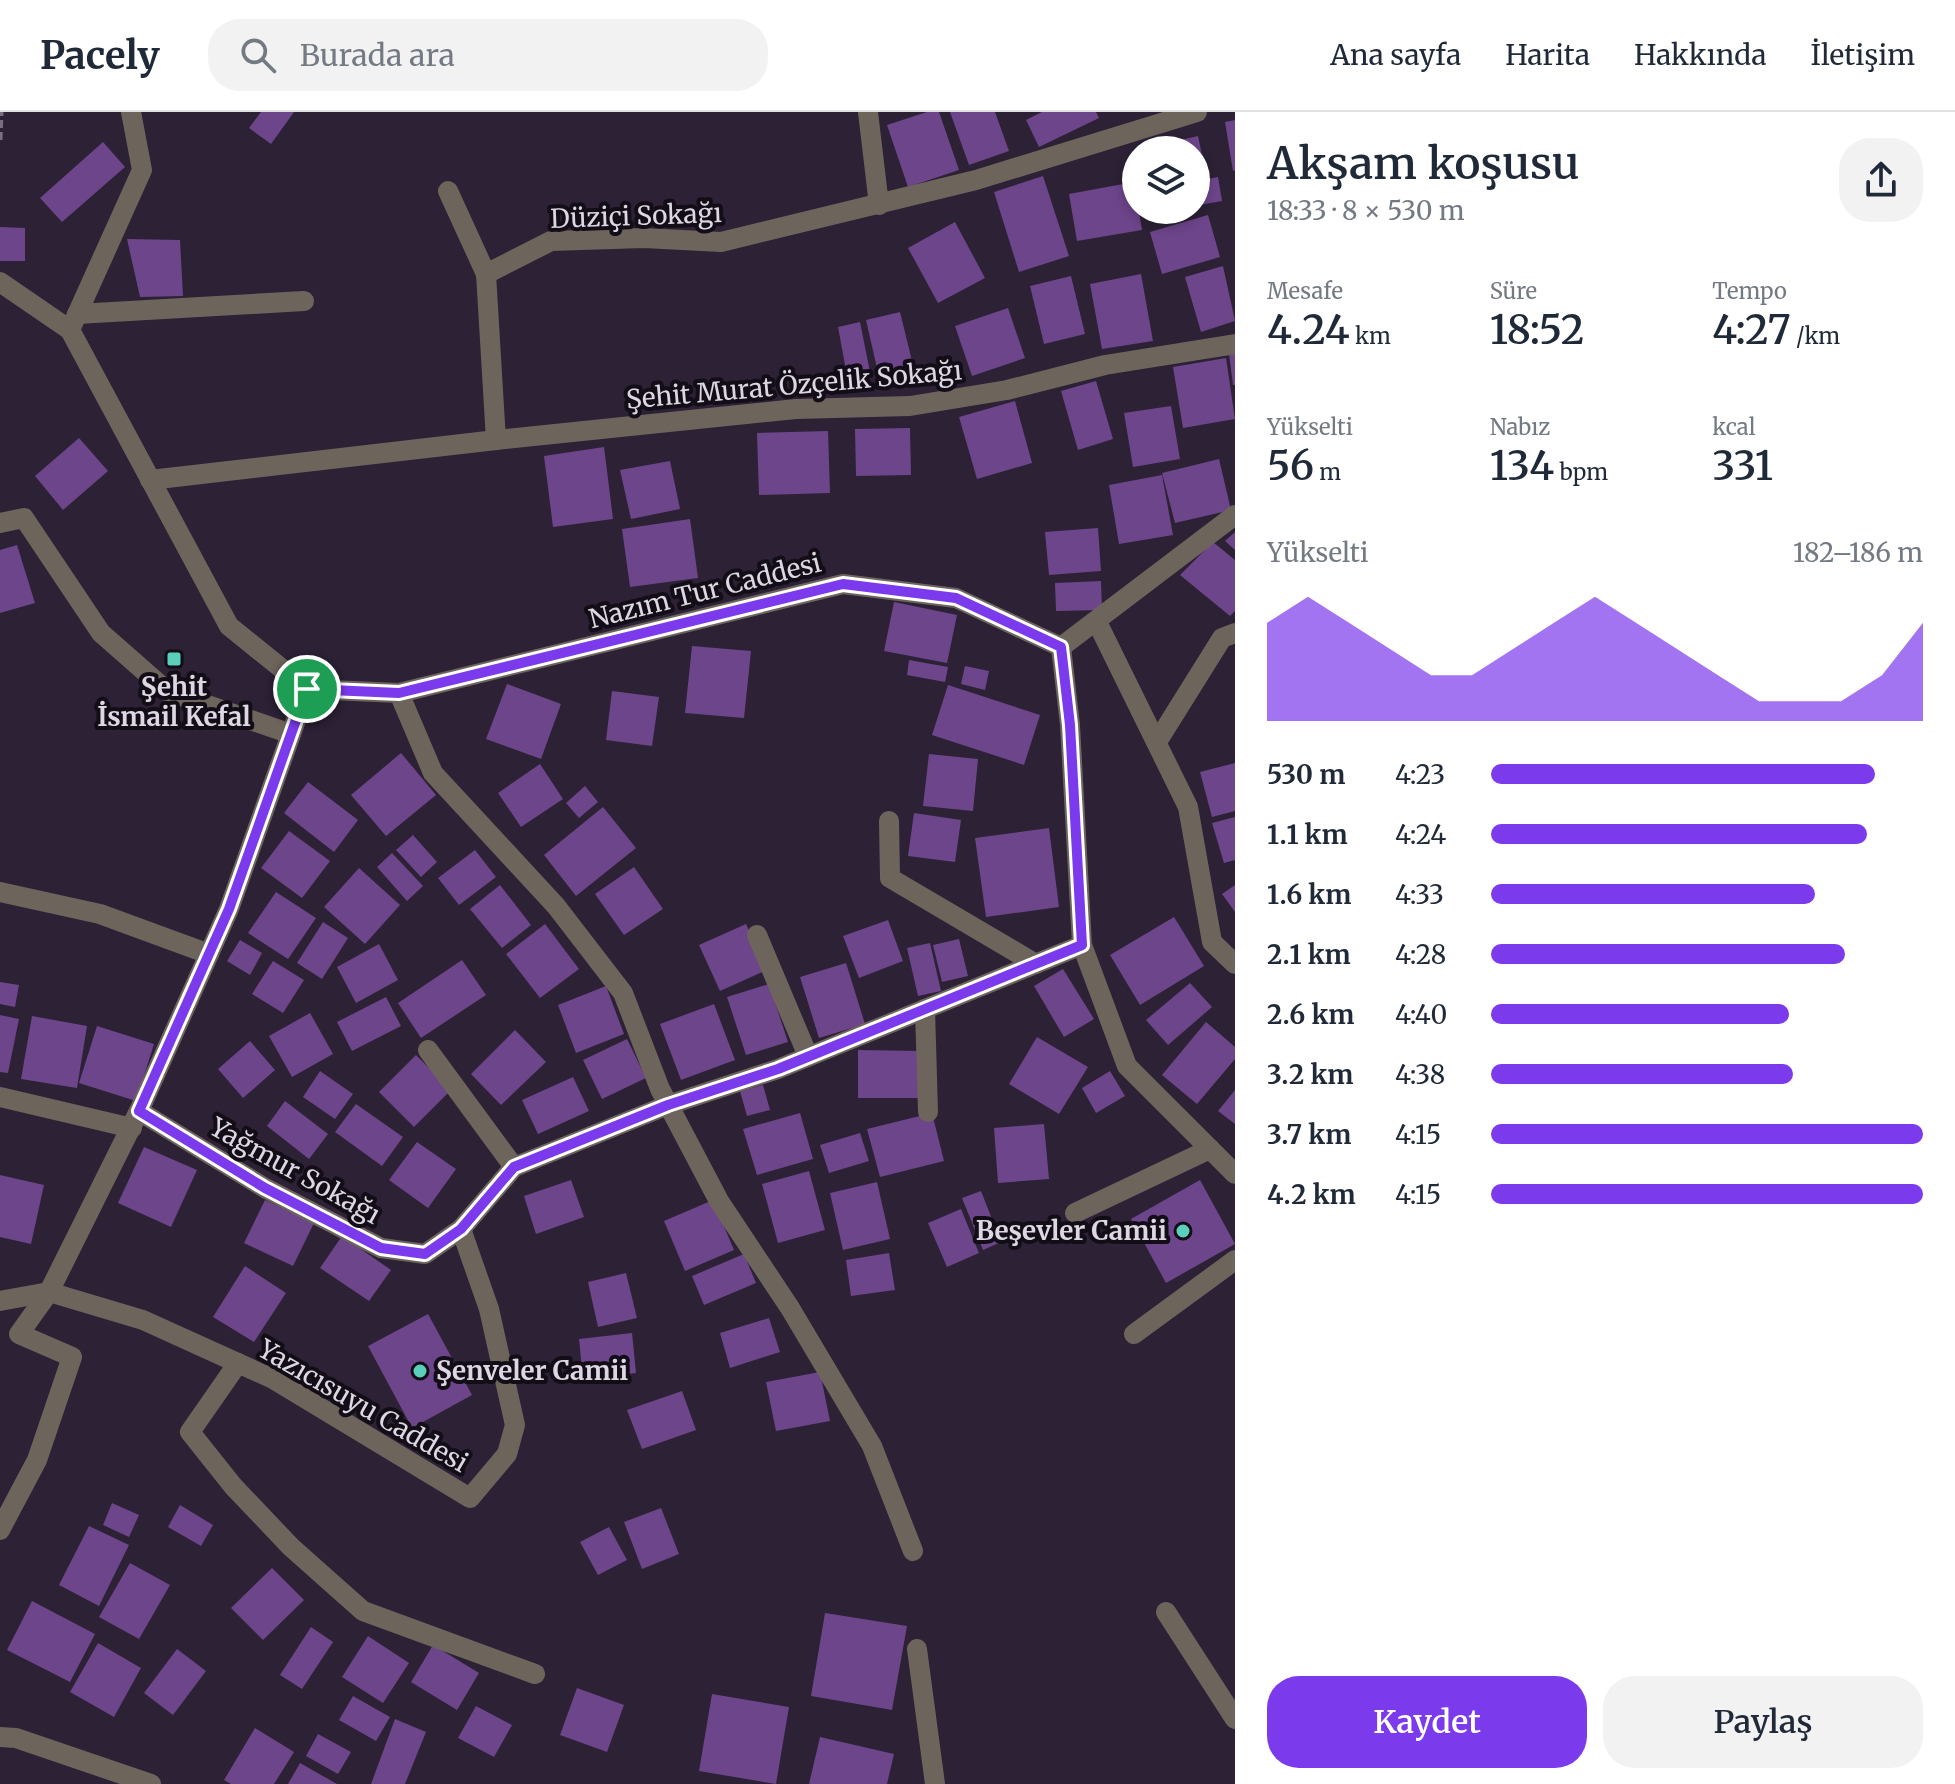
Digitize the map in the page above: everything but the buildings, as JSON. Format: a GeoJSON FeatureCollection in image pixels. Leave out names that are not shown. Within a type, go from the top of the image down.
{"type":"FeatureCollection","features":[{"type":"Feature","properties":{"kind":"street"},"geometry":{"type":"LineString","coordinates":[[0,1530],[37,1460],[72,1357],[19,1334],[49,1292],[136,1119],[229,909],[307,689],[229,626],[150,480],[74,322],[142,170],[131,112]]}},
{"type":"Feature","properties":{"kind":"street"},"geometry":{"type":"LineString","coordinates":[[868,112],[879,205]]}},
{"type":"Feature","properties":{"kind":"street","name":"Düziçi Sokağı"},"geometry":{"type":"LineString","coordinates":[[486,274],[551,241],[644,238],[721,242],[976,180],[1059,151],[1197,112]]}},
{"type":"Feature","properties":{"kind":"street"},"geometry":{"type":"LineString","coordinates":[[150,480],[496,440],[486,274],[448,191]]}},
{"type":"Feature","properties":{"kind":"street"},"geometry":{"type":"LineString","coordinates":[[0,282],[74,322],[304,301]]}},
{"type":"Feature","properties":{"kind":"street","name":"Şehit Murat Özçelik Sokağı"},"geometry":{"type":"LineString","coordinates":[[496,440],[796,409],[910,406],[1007,390],[1105,365],[1235,344]]}},
{"type":"Feature","properties":{"kind":"street"},"geometry":{"type":"LineString","coordinates":[[1235,515],[1061,647],[1070,725],[1082,945],[1127,1066],[1235,1174]]}},
{"type":"Feature","properties":{"kind":"street"},"geometry":{"type":"LineString","coordinates":[[0,523],[24,518],[101,633],[167,691],[291,734]]}},
{"type":"Feature","properties":{"kind":"street","name":"Nazım Tur Caddesi"},"geometry":{"type":"LineString","coordinates":[[307,689],[399,693],[843,584],[956,598],[1061,647]]}},
{"type":"Feature","properties":{"kind":"street"},"geometry":{"type":"LineString","coordinates":[[1097,622],[1188,807],[1212,942],[1235,964]]}},
{"type":"Feature","properties":{"kind":"street"},"geometry":{"type":"LineString","coordinates":[[1157,742],[1222,638],[1235,633]]}},
{"type":"Feature","properties":{"kind":"street"},"geometry":{"type":"LineString","coordinates":[[399,693],[433,773],[556,906],[623,993],[668,1105],[719,1201],[790,1308],[872,1446],[913,1551]]}},
{"type":"Feature","properties":{"kind":"street"},"geometry":{"type":"LineString","coordinates":[[889,821],[890,878],[1036,964]]}},
{"type":"Feature","properties":{"kind":"street"},"geometry":{"type":"LineString","coordinates":[[0,892],[100,914],[209,954]]}},
{"type":"Feature","properties":{"kind":"street"},"geometry":{"type":"LineString","coordinates":[[757,935],[808,1056]]}},
{"type":"Feature","properties":{"kind":"street","name":"Yağmur Sokağı"},"geometry":{"type":"LineString","coordinates":[[0,1097],[136,1119],[381,1248],[425,1254],[461,1229],[514,1167],[668,1105],[808,1056],[1082,945]]}},
{"type":"Feature","properties":{"kind":"street"},"geometry":{"type":"LineString","coordinates":[[925,1009],[928,1112]]}},
{"type":"Feature","properties":{"kind":"street"},"geometry":{"type":"LineString","coordinates":[[428,1050],[514,1167]]}},
{"type":"Feature","properties":{"kind":"street"},"geometry":{"type":"LineString","coordinates":[[1075,1213],[1210,1149]]}},
{"type":"Feature","properties":{"kind":"street","name":"Yazıcısuyu Caddesi"},"geometry":{"type":"LineString","coordinates":[[0,1301],[49,1292],[143,1320],[273,1379],[470,1498],[507,1454],[515,1425],[489,1309],[461,1229]]}},
{"type":"Feature","properties":{"kind":"street"},"geometry":{"type":"LineString","coordinates":[[1134,1334],[1235,1260]]}},
{"type":"Feature","properties":{"kind":"street"},"geometry":{"type":"LineString","coordinates":[[238,1363],[190,1432],[233,1486],[291,1547],[363,1611],[535,1674]]}},
{"type":"Feature","properties":{"kind":"street"},"geometry":{"type":"LineString","coordinates":[[1166,1612],[1235,1719]]}},
{"type":"Feature","properties":{"kind":"street"},"geometry":{"type":"LineString","coordinates":[[917,1649],[935,1784]]}},
{"type":"Feature","properties":{"kind":"street"},"geometry":{"type":"LineString","coordinates":[[5,1739],[151,1784]]}},
{"type":"Feature","properties":{"kind":"path"},"geometry":{"type":"LineString","coordinates":[[0,140],[1,112]]}},
{"type":"Feature","properties":{"kind":"place","name":"Şehit İsmail Kefal"},"geometry":{"type":"Point","coordinates":[174,659]}},
{"type":"Feature","properties":{"kind":"place","name":"Beşevler Camii"},"geometry":{"type":"Point","coordinates":[1183,1231]}},
{"type":"Feature","properties":{"kind":"place","name":"Şenveler Camii"},"geometry":{"type":"Point","coordinates":[420,1371]}},
{"type":"Feature","properties":{"kind":"route"},"geometry":{"type":"LineString","coordinates":[[843,584],[956,598],[1061,647],[1070,725],[1082,945],[778,1069],[668,1105],[514,1167],[461,1229],[425,1254],[381,1248],[265,1188],[139,1111],[229,909],[307,689],[399,693],[843,584]]}}]}
